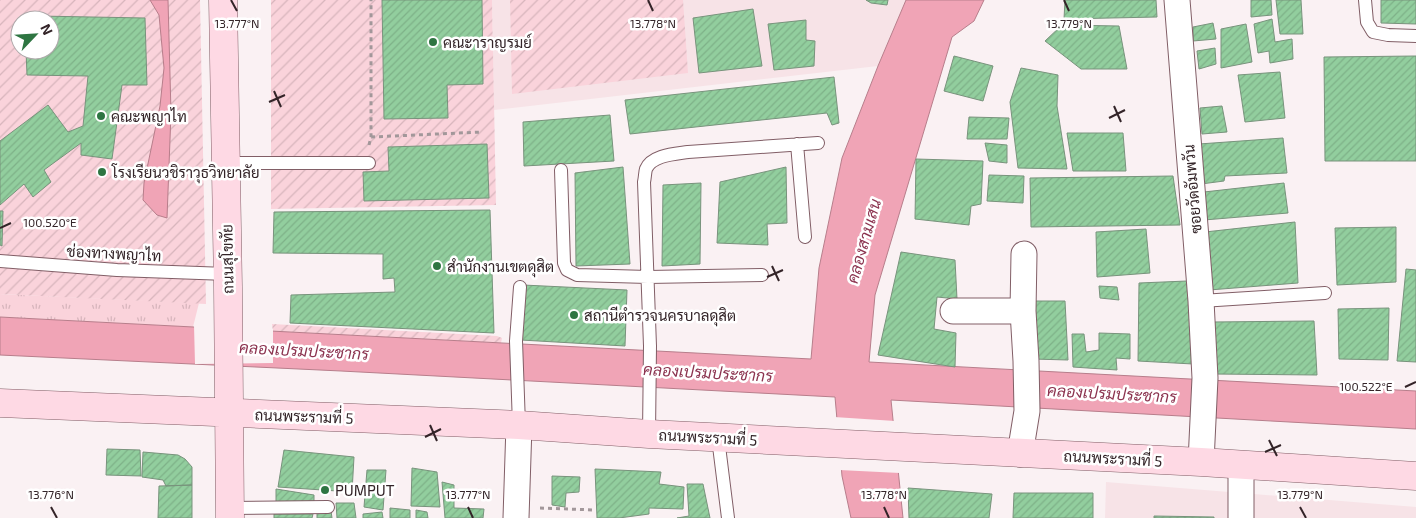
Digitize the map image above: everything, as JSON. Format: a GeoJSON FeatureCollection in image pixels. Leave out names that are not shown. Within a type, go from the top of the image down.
{"type":"FeatureCollection","features":[{"type":"Feature","properties":{"kind":"main road","name":"ถนนสุโขทัย"},"geometry":{"type":"LineString","coordinates":[[223,0],[230,513]]}},
{"type":"Feature","properties":{"kind":"main road","name":"ถนนพระรามที่ 5"},"geometry":{"type":"LineString","coordinates":[[0,403],[519,425],[649,434],[1201,462],[1416,476]]}},
{"type":"Feature","properties":{"kind":"street","name":"ซอยวัดอัมพวัน"},"geometry":{"type":"LineString","coordinates":[[1177,0],[1202,301],[1205,378],[1201,462]]}},
{"type":"Feature","properties":{"kind":"street"},"geometry":{"type":"LineString","coordinates":[[1012,453],[1026,412],[1026,361],[1023,311],[1024,254]]}},
{"type":"Feature","properties":{"kind":"street"},"geometry":{"type":"LineString","coordinates":[[953,310],[1023,311]]}},
{"type":"Feature","properties":{"kind":"street"},"geometry":{"type":"LineString","coordinates":[[516,512],[519,425]]}},
{"type":"Feature","properties":{"kind":"street"},"geometry":{"type":"LineString","coordinates":[[1241,465],[1241,518]]}},
{"type":"Feature","properties":{"kind":"lane"},"geometry":{"type":"LineString","coordinates":[[1365,0],[1367,22],[1373,32],[1388,35],[1416,36]]}},
{"type":"Feature","properties":{"kind":"lane"},"geometry":{"type":"LineString","coordinates":[[649,434],[650,346],[644,182],[646,168],[655,160],[667,155],[818,143]]}},
{"type":"Feature","properties":{"kind":"lane"},"geometry":{"type":"LineString","coordinates":[[797,144],[805,237]]}},
{"type":"Feature","properties":{"kind":"lane"},"geometry":{"type":"LineString","coordinates":[[225,162],[366,163]]}},
{"type":"Feature","properties":{"kind":"lane"},"geometry":{"type":"LineString","coordinates":[[561,170],[564,263],[567,270],[577,275],[648,277],[762,275]]}},
{"type":"Feature","properties":{"kind":"lane","name":"ช่องทางพญาไท"},"geometry":{"type":"LineString","coordinates":[[0,261],[126,271],[227,274]]}},
{"type":"Feature","properties":{"kind":"lane"},"geometry":{"type":"LineString","coordinates":[[519,425],[516,341],[520,287]]}},
{"type":"Feature","properties":{"kind":"lane"},"geometry":{"type":"LineString","coordinates":[[1202,301],[1326,293]]}},
{"type":"Feature","properties":{"kind":"lane"},"geometry":{"type":"LineString","coordinates":[[728,438],[728,518]]}},
{"type":"Feature","properties":{"kind":"lane"},"geometry":{"type":"LineString","coordinates":[[230,513],[328,507]]}},
{"type":"Feature","properties":{"kind":"path"},"geometry":{"type":"LineString","coordinates":[[366,163],[371,137],[371,0]]}},
{"type":"Feature","properties":{"kind":"path"},"geometry":{"type":"LineString","coordinates":[[371,137],[482,132]]}},
{"type":"Feature","properties":{"kind":"path"},"geometry":{"type":"LineString","coordinates":[[516,512],[595,510]]}},
{"type":"Feature","properties":{"kind":"shaded area"},"geometry":{"type":"Polygon","coordinates":[[[492,0],[906,0],[878,66],[494,110],[492,0]]]}},
{"type":"Feature","properties":{"kind":"shaded area"},"geometry":{"type":"Polygon","coordinates":[[[1106,482],[1416,507],[1416,518],[1105,518],[1106,482]]]}},
{"type":"Feature","properties":{"kind":"green space","name":"โรงเรียนวชิราวุธวิทยาลัย"},"geometry":{"type":"Polygon","coordinates":[[[0,0],[200,0],[206,304],[0,294],[0,0]]]}},
{"type":"Feature","properties":{"kind":"green space","name":"โรงเรียนวชิราวุธวิทยาลัย"},"geometry":{"type":"Polygon","coordinates":[[[271,0],[492,0],[496,205],[271,209],[271,0]]]}},
{"type":"Feature","properties":{"kind":"green space"},"geometry":{"type":"Polygon","coordinates":[[[510,0],[683,0],[688,73],[512,94],[510,0]]]}},
{"type":"Feature","properties":{"kind":"green space"},"geometry":{"type":"Polygon","coordinates":[[[0,294],[199,303],[193,327],[0,317],[0,294]]]}},
{"type":"Feature","properties":{"kind":"green space"},"geometry":{"type":"Polygon","coordinates":[[[272,324],[497,336],[502,338],[501,343],[273,332],[272,324]]]}},
{"type":"Feature","properties":{"kind":"water"},"geometry":{"type":"Polygon","coordinates":[[[150,0],[168,0],[171,113],[167,218],[157,215],[143,200],[144,183],[160,106],[164,68],[159,15],[150,0]]]}},
{"type":"Feature","properties":{"kind":"water"},"geometry":{"type":"Polygon","coordinates":[[[906,0],[984,0],[974,21],[952,37],[875,295],[869,362],[1416,391],[1416,429],[891,400],[903,518],[851,518],[842,476],[835,397],[0,355],[0,317],[811,359],[819,268],[842,158],[906,0]]]}},
{"type":"Feature","properties":{"kind":"pier"},"geometry":{"type":"Polygon","coordinates":[[[194,325],[273,329],[273,363],[195,364],[194,325]]]}},
{"type":"Feature","properties":{"kind":"pier"},"geometry":{"type":"Polygon","coordinates":[[[834,417],[895,421],[900,473],[839,470],[834,417]]]}},
{"type":"Feature","properties":{"kind":"building","name":"คณะาราญรมย์"},"geometry":{"type":"Polygon","coordinates":[[[382,0],[482,0],[483,84],[447,85],[448,118],[384,119],[382,0]]]}},
{"type":"Feature","properties":{"kind":"building"},"geometry":{"type":"Polygon","coordinates":[[[866,0],[888,0],[887,5],[871,3],[866,0]]]}},
{"type":"Feature","properties":{"kind":"building"},"geometry":{"type":"Polygon","coordinates":[[[1065,0],[1156,0],[1157,17],[1064,19],[1065,0]]]}},
{"type":"Feature","properties":{"kind":"building"},"geometry":{"type":"Polygon","coordinates":[[[1251,0],[1271,0],[1272,15],[1251,17],[1251,0]]]}},
{"type":"Feature","properties":{"kind":"building"},"geometry":{"type":"Polygon","coordinates":[[[1276,0],[1301,0],[1303,34],[1280,34],[1276,0]]]}},
{"type":"Feature","properties":{"kind":"building"},"geometry":{"type":"Polygon","coordinates":[[[1381,0],[1416,0],[1416,24],[1381,23],[1381,0]]]}},
{"type":"Feature","properties":{"kind":"building"},"geometry":{"type":"Polygon","coordinates":[[[753,9],[762,66],[699,73],[693,18],[753,9]]]}},
{"type":"Feature","properties":{"kind":"building","name":"คณะพญาไท"},"geometry":{"type":"Polygon","coordinates":[[[60,16],[145,18],[147,85],[122,85],[112,159],[81,155],[81,143],[44,170],[51,182],[33,197],[24,184],[0,205],[0,141],[48,105],[68,132],[83,126],[88,76],[27,75],[26,60],[60,60],[60,16]]]}},
{"type":"Feature","properties":{"kind":"building"},"geometry":{"type":"Polygon","coordinates":[[[1272,19],[1275,42],[1292,39],[1293,59],[1270,63],[1269,51],[1258,53],[1254,24],[1272,19]]]}},
{"type":"Feature","properties":{"kind":"building"},"geometry":{"type":"Polygon","coordinates":[[[806,20],[806,40],[815,41],[814,66],[774,70],[768,24],[806,20]]]}},
{"type":"Feature","properties":{"kind":"building"},"geometry":{"type":"Polygon","coordinates":[[[1213,23],[1216,39],[1193,41],[1193,27],[1213,23]]]}},
{"type":"Feature","properties":{"kind":"building"},"geometry":{"type":"Polygon","coordinates":[[[1246,24],[1252,62],[1221,68],[1221,29],[1246,24]]]}},
{"type":"Feature","properties":{"kind":"building"},"geometry":{"type":"Polygon","coordinates":[[[1062,25],[1119,26],[1127,69],[1081,69],[1045,41],[1062,25]]]}},
{"type":"Feature","properties":{"kind":"building"},"geometry":{"type":"Polygon","coordinates":[[[1215,48],[1216,64],[1199,69],[1197,51],[1215,48]]]}},
{"type":"Feature","properties":{"kind":"building"},"geometry":{"type":"Polygon","coordinates":[[[954,56],[993,66],[983,101],[944,91],[954,56]]]}},
{"type":"Feature","properties":{"kind":"building"},"geometry":{"type":"Polygon","coordinates":[[[1416,56],[1416,161],[1325,161],[1324,57],[1416,56]]]}},
{"type":"Feature","properties":{"kind":"building"},"geometry":{"type":"Polygon","coordinates":[[[1021,68],[1058,75],[1057,106],[1067,169],[1018,168],[1010,102],[1021,68]]]}},
{"type":"Feature","properties":{"kind":"building"},"geometry":{"type":"Polygon","coordinates":[[[1280,72],[1285,118],[1245,122],[1238,75],[1280,72]]]}},
{"type":"Feature","properties":{"kind":"building"},"geometry":{"type":"Polygon","coordinates":[[[834,77],[839,123],[832,125],[827,113],[630,134],[625,100],[834,77]]]}},
{"type":"Feature","properties":{"kind":"building"},"geometry":{"type":"Polygon","coordinates":[[[1222,106],[1227,132],[1202,134],[1200,108],[1222,106]]]}},
{"type":"Feature","properties":{"kind":"building"},"geometry":{"type":"Polygon","coordinates":[[[610,115],[614,161],[524,166],[523,122],[610,115]]]}},
{"type":"Feature","properties":{"kind":"building"},"geometry":{"type":"Polygon","coordinates":[[[969,117],[1009,118],[1007,139],[967,139],[969,117]]]}},
{"type":"Feature","properties":{"kind":"building"},"geometry":{"type":"Polygon","coordinates":[[[1067,133],[1123,133],[1126,171],[1073,171],[1067,133]]]}},
{"type":"Feature","properties":{"kind":"building"},"geometry":{"type":"Polygon","coordinates":[[[1283,138],[1287,173],[1225,176],[1224,181],[1201,184],[1199,144],[1283,138]]]}},
{"type":"Feature","properties":{"kind":"building"},"geometry":{"type":"Polygon","coordinates":[[[985,143],[1007,145],[1007,163],[989,161],[985,143]]]}},
{"type":"Feature","properties":{"kind":"building"},"geometry":{"type":"Polygon","coordinates":[[[487,144],[489,198],[364,201],[363,172],[389,171],[388,147],[487,144]]]}},
{"type":"Feature","properties":{"kind":"building"},"geometry":{"type":"Polygon","coordinates":[[[916,159],[983,161],[981,204],[971,206],[969,225],[915,219],[916,159]]]}},
{"type":"Feature","properties":{"kind":"building"},"geometry":{"type":"Polygon","coordinates":[[[623,167],[630,264],[576,266],[575,173],[623,167]]]}},
{"type":"Feature","properties":{"kind":"building"},"geometry":{"type":"Polygon","coordinates":[[[786,167],[787,223],[767,224],[768,245],[717,243],[720,182],[786,167]]]}},
{"type":"Feature","properties":{"kind":"building"},"geometry":{"type":"Polygon","coordinates":[[[989,175],[1024,176],[1023,203],[987,201],[989,175]]]}},
{"type":"Feature","properties":{"kind":"building"},"geometry":{"type":"Polygon","coordinates":[[[1173,176],[1180,225],[1031,227],[1030,178],[1173,176]]]}},
{"type":"Feature","properties":{"kind":"building"},"geometry":{"type":"Polygon","coordinates":[[[701,183],[700,264],[662,266],[663,185],[701,183]]]}},
{"type":"Feature","properties":{"kind":"building"},"geometry":{"type":"Polygon","coordinates":[[[1284,183],[1288,213],[1204,220],[1204,192],[1284,183]]]}},
{"type":"Feature","properties":{"kind":"building","name":"สำนักงานเขตดุสิต"},"geometry":{"type":"Polygon","coordinates":[[[490,210],[494,333],[290,323],[291,295],[395,292],[394,278],[383,279],[383,254],[273,253],[274,212],[490,210]]]}},
{"type":"Feature","properties":{"kind":"building"},"geometry":{"type":"Polygon","coordinates":[[[0,211],[3,211],[2,246],[0,245],[0,211]]]}},
{"type":"Feature","properties":{"kind":"building"},"geometry":{"type":"Polygon","coordinates":[[[1295,222],[1298,283],[1209,290],[1205,232],[1295,222]]]}},
{"type":"Feature","properties":{"kind":"building"},"geometry":{"type":"Polygon","coordinates":[[[1396,227],[1396,282],[1337,285],[1335,228],[1396,227]]]}},
{"type":"Feature","properties":{"kind":"building"},"geometry":{"type":"Polygon","coordinates":[[[1146,229],[1150,273],[1097,277],[1096,232],[1146,229]]]}},
{"type":"Feature","properties":{"kind":"building"},"geometry":{"type":"Polygon","coordinates":[[[901,252],[955,260],[957,299],[937,297],[934,329],[956,333],[955,367],[878,355],[901,252]]]}},
{"type":"Feature","properties":{"kind":"building"},"geometry":{"type":"Polygon","coordinates":[[[1406,269],[1416,270],[1416,362],[1397,361],[1406,269]]]}},
{"type":"Feature","properties":{"kind":"building"},"geometry":{"type":"Polygon","coordinates":[[[1187,281],[1193,364],[1138,361],[1139,283],[1187,281]]]}},
{"type":"Feature","properties":{"kind":"building","name":"สถานีตำรวจนครบาลดุสิต"},"geometry":{"type":"Polygon","coordinates":[[[523,285],[627,290],[625,346],[521,340],[523,285]]]}},
{"type":"Feature","properties":{"kind":"building"},"geometry":{"type":"Polygon","coordinates":[[[1099,286],[1117,287],[1119,300],[1100,298],[1099,286]]]}},
{"type":"Feature","properties":{"kind":"building"},"geometry":{"type":"Polygon","coordinates":[[[1031,301],[1065,301],[1068,360],[1033,359],[1031,301]]]}},
{"type":"Feature","properties":{"kind":"building"},"geometry":{"type":"Polygon","coordinates":[[[1389,308],[1388,360],[1339,359],[1338,309],[1389,308]]]}},
{"type":"Feature","properties":{"kind":"building"},"geometry":{"type":"Polygon","coordinates":[[[1314,321],[1317,375],[1213,374],[1211,322],[1314,321]]]}},
{"type":"Feature","properties":{"kind":"building"},"geometry":{"type":"Polygon","coordinates":[[[1099,333],[1130,334],[1130,359],[1116,358],[1117,370],[1073,367],[1072,334],[1084,334],[1086,352],[1099,350],[1099,333]]]}},
{"type":"Feature","properties":{"kind":"building"},"geometry":{"type":"Polygon","coordinates":[[[107,449],[140,450],[141,476],[106,475],[107,449]]]}},
{"type":"Feature","properties":{"kind":"building"},"geometry":{"type":"Polygon","coordinates":[[[284,450],[354,457],[352,492],[278,487],[284,450]]]}},
{"type":"Feature","properties":{"kind":"building"},"geometry":{"type":"Polygon","coordinates":[[[143,452],[178,455],[185,459],[192,467],[192,485],[166,486],[163,480],[142,477],[143,452]]]}},
{"type":"Feature","properties":{"kind":"building"},"geometry":{"type":"Polygon","coordinates":[[[412,468],[437,472],[440,507],[411,506],[412,468]]]}},
{"type":"Feature","properties":{"kind":"building"},"geometry":{"type":"Polygon","coordinates":[[[595,469],[661,472],[659,484],[684,487],[683,509],[649,508],[649,514],[619,518],[597,518],[595,469]]]}},
{"type":"Feature","properties":{"kind":"building"},"geometry":{"type":"Polygon","coordinates":[[[367,470],[386,470],[383,510],[364,507],[367,470]]]}},
{"type":"Feature","properties":{"kind":"building"},"geometry":{"type":"Polygon","coordinates":[[[552,476],[580,477],[579,492],[566,493],[565,507],[552,505],[552,476]]]}},
{"type":"Feature","properties":{"kind":"building"},"geometry":{"type":"Polygon","coordinates":[[[442,482],[454,485],[454,508],[484,509],[483,518],[445,518],[442,482]]]}},
{"type":"Feature","properties":{"kind":"building"},"geometry":{"type":"Polygon","coordinates":[[[687,484],[703,484],[710,518],[677,518],[689,516],[687,484]]]}},
{"type":"Feature","properties":{"kind":"building"},"geometry":{"type":"Polygon","coordinates":[[[192,485],[192,518],[158,518],[159,486],[192,485]]]}},
{"type":"Feature","properties":{"kind":"building"},"geometry":{"type":"Polygon","coordinates":[[[908,488],[992,494],[989,518],[909,518],[908,488]]]}},
{"type":"Feature","properties":{"kind":"building"},"geometry":{"type":"Polygon","coordinates":[[[276,489],[314,495],[314,505],[276,505],[276,489]]]}},
{"type":"Feature","properties":{"kind":"building"},"geometry":{"type":"Polygon","coordinates":[[[1014,493],[1093,493],[1093,518],[1013,518],[1014,493]]]}},
{"type":"Feature","properties":{"kind":"building"},"geometry":{"type":"Polygon","coordinates":[[[336,503],[354,503],[356,518],[337,518],[336,503]]]}},
{"type":"Feature","properties":{"kind":"building"},"geometry":{"type":"Polygon","coordinates":[[[390,508],[410,510],[410,518],[390,518],[390,508]]]}},
{"type":"Feature","properties":{"kind":"building"},"geometry":{"type":"Polygon","coordinates":[[[416,510],[427,512],[428,518],[416,518],[416,510]]]}},
{"type":"Feature","properties":{"kind":"building"},"geometry":{"type":"Polygon","coordinates":[[[331,511],[332,518],[317,518],[317,513],[331,511]]]}},
{"type":"Feature","properties":{"kind":"building"},"geometry":{"type":"Polygon","coordinates":[[[382,512],[383,518],[363,518],[363,514],[382,512]]]}},
{"type":"Feature","properties":{"kind":"building"},"geometry":{"type":"Polygon","coordinates":[[[274,514],[313,514],[312,518],[274,518],[274,514]]]}},
{"type":"Feature","properties":{"kind":"building"},"geometry":{"type":"Polygon","coordinates":[[[1154,516],[1214,517],[1214,518],[1154,518],[1154,516]]]}},
{"type":"Feature","properties":{"kind":"place","name":"คณะาราญรมย์"},"geometry":{"type":"Point","coordinates":[433,42]}},
{"type":"Feature","properties":{"kind":"place","name":"คณะพญาไท"},"geometry":{"type":"Point","coordinates":[101,116]}},
{"type":"Feature","properties":{"kind":"place","name":"โรงเรียนวชิราวุธวิทยาลัย"},"geometry":{"type":"Point","coordinates":[102,172]}},
{"type":"Feature","properties":{"kind":"place","name":"สำนักงานเขตดุสิต"},"geometry":{"type":"Point","coordinates":[437,266]}},
{"type":"Feature","properties":{"kind":"place","name":"สถานีตำรวจนครบาลดุสิต"},"geometry":{"type":"Point","coordinates":[574,315]}},
{"type":"Feature","properties":{"kind":"place","name":"PUMPUT"},"geometry":{"type":"Point","coordinates":[325,490]}},
{"type":"Feature","properties":{"kind":"water label","name":"คลองสามเสน"},"geometry":{"type":"Point","coordinates":[863,241]}},
{"type":"Feature","properties":{"kind":"water label","name":"คลองเปรมประชากร"},"geometry":{"type":"Point","coordinates":[304,350]}},
{"type":"Feature","properties":{"kind":"water label","name":"คลองเปรมประชากร"},"geometry":{"type":"Point","coordinates":[708,372]}},
{"type":"Feature","properties":{"kind":"water label","name":"คลองเปรมประชากร"},"geometry":{"type":"Point","coordinates":[1112,393]}}]}
